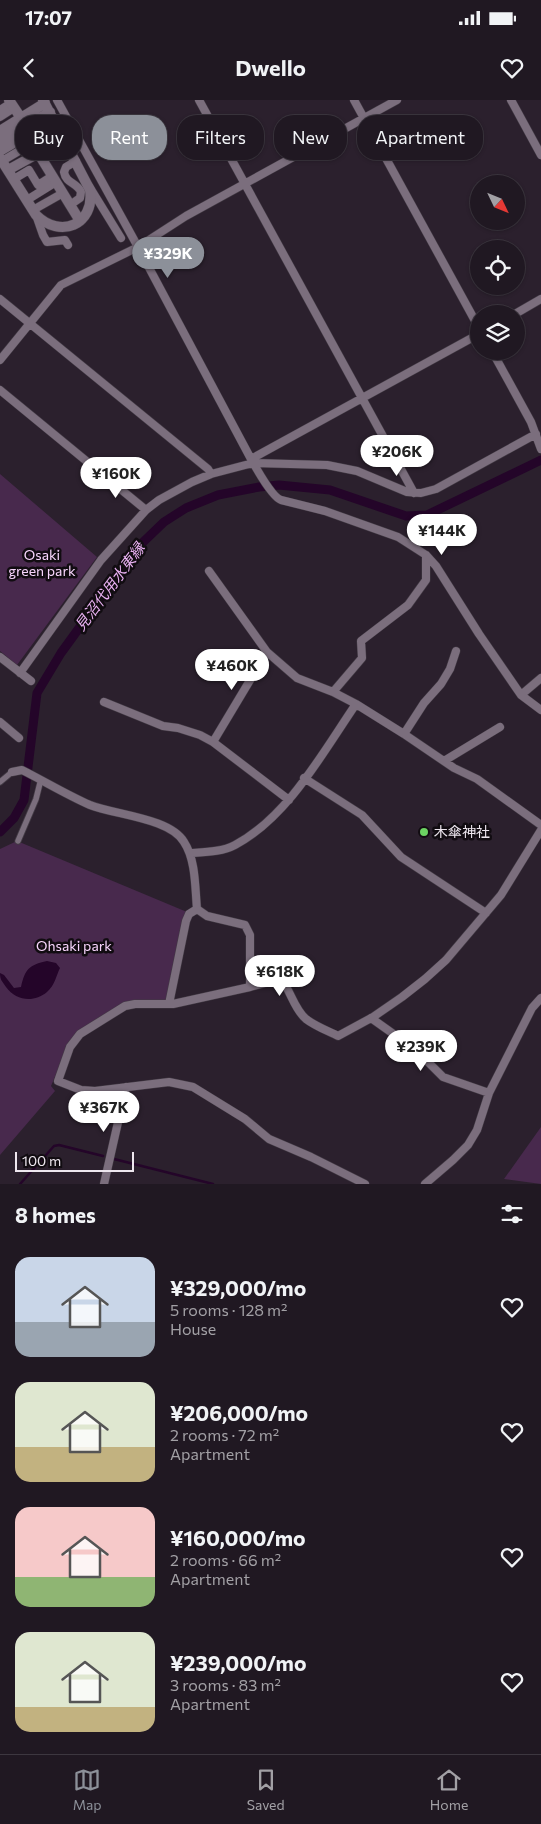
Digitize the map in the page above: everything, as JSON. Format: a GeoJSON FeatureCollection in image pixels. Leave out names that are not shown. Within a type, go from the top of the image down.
{"type":"FeatureCollection","features":[{"type":"Feature","properties":{"kind":"street"},"geometry":{"type":"LineString","coordinates":[[57,100],[252,461],[276,498],[325,511],[398,537],[426,555],[436,566],[479,634],[521,695],[541,710]]}},
{"type":"Feature","properties":{"kind":"street"},"geometry":{"type":"LineString","coordinates":[[200,100],[414,493]]}},
{"type":"Feature","properties":{"kind":"street"},"geometry":{"type":"LineString","coordinates":[[354,100],[362,115]]}},
{"type":"Feature","properties":{"kind":"street"},"geometry":{"type":"LineString","coordinates":[[371,115],[397,100]]}},
{"type":"Feature","properties":{"kind":"street"},"geometry":{"type":"LineString","coordinates":[[511,100],[541,156]]}},
{"type":"Feature","properties":{"kind":"street"},"geometry":{"type":"LineString","coordinates":[[0,110],[13,103]]}},
{"type":"Feature","properties":{"kind":"street"},"geometry":{"type":"LineString","coordinates":[[0,116],[13,103]]}},
{"type":"Feature","properties":{"kind":"street"},"geometry":{"type":"LineString","coordinates":[[13,103],[19,115]]}},
{"type":"Feature","properties":{"kind":"street"},"geometry":{"type":"LineString","coordinates":[[36,115],[50,112]]}},
{"type":"Feature","properties":{"kind":"street"},"geometry":{"type":"LineString","coordinates":[[0,141],[50,112]]}},
{"type":"Feature","properties":{"kind":"street"},"geometry":{"type":"LineString","coordinates":[[1,156],[50,112]]}},
{"type":"Feature","properties":{"kind":"street"},"geometry":{"type":"LineString","coordinates":[[0,130],[15,121]]}},
{"type":"Feature","properties":{"kind":"street"},"geometry":{"type":"LineString","coordinates":[[0,360],[61,285],[138,247],[186,216],[357,123]]}},
{"type":"Feature","properties":{"kind":"street"},"geometry":{"type":"LineString","coordinates":[[1,156],[15,150]]}},
{"type":"Feature","properties":{"kind":"street"},"geometry":{"type":"LineString","coordinates":[[1,156],[35,212],[50,226],[65,228],[80,221],[87,214],[91,198],[88,184]]}},
{"type":"Feature","properties":{"kind":"street"},"geometry":{"type":"LineString","coordinates":[[11,175],[29,160]]}},
{"type":"Feature","properties":{"kind":"street"},"geometry":{"type":"LineString","coordinates":[[42,160],[80,221]]}},
{"type":"Feature","properties":{"kind":"street"},"geometry":{"type":"LineString","coordinates":[[387,160],[470,312]]}},
{"type":"Feature","properties":{"kind":"street"},"geometry":{"type":"LineString","coordinates":[[70,205],[80,198],[81,192],[78,186],[67,181],[64,172],[66,167],[76,161],[121,238]]}},
{"type":"Feature","properties":{"kind":"street"},"geometry":{"type":"LineString","coordinates":[[11,175],[29,170],[38,185],[54,179]]}},
{"type":"Feature","properties":{"kind":"street"},"geometry":{"type":"LineString","coordinates":[[35,212],[46,199],[54,179]]}},
{"type":"Feature","properties":{"kind":"street"},"geometry":{"type":"LineString","coordinates":[[27,200],[46,199],[63,193]]}},
{"type":"Feature","properties":{"kind":"street"},"geometry":{"type":"LineString","coordinates":[[35,212],[47,242],[65,240],[68,245]]}},
{"type":"Feature","properties":{"kind":"street"},"geometry":{"type":"LineString","coordinates":[[80,266],[84,274]]}},
{"type":"Feature","properties":{"kind":"street"},"geometry":{"type":"LineString","coordinates":[[0,299],[208,469],[211,474]]}},
{"type":"Feature","properties":{"kind":"street"},"geometry":{"type":"LineString","coordinates":[[525,308],[541,299]]}},
{"type":"Feature","properties":{"kind":"street"},"geometry":{"type":"LineString","coordinates":[[20,673],[101,560],[146,510],[175,490],[211,474],[252,461],[470,339]]}},
{"type":"Feature","properties":{"kind":"street"},"geometry":{"type":"LineString","coordinates":[[497,360],[531,422],[541,449]]}},
{"type":"Feature","properties":{"kind":"street"},"geometry":{"type":"LineString","coordinates":[[0,390],[146,510]]}},
{"type":"Feature","properties":{"kind":"street"},"geometry":{"type":"LineString","coordinates":[[252,461],[338,466],[357,471],[407,492],[421,493],[436,489],[536,434]]}},
{"type":"Feature","properties":{"kind":"street"},"geometry":{"type":"LineString","coordinates":[[333,692],[362,658],[361,641],[408,605],[426,580],[426,555]]}},
{"type":"Feature","properties":{"kind":"street"},"geometry":{"type":"LineString","coordinates":[[209,571],[267,652],[297,678],[333,692],[356,704],[454,768],[477,779],[541,825]]}},
{"type":"Feature","properties":{"kind":"street"},"geometry":{"type":"LineString","coordinates":[[404,734],[424,703],[441,684],[450,669],[456,651]]}},
{"type":"Feature","properties":{"kind":"street"},"geometry":{"type":"LineString","coordinates":[[213,742],[267,652]]}},
{"type":"Feature","properties":{"kind":"street"},"geometry":{"type":"LineString","coordinates":[[0,657],[30,681]]}},
{"type":"Feature","properties":{"kind":"street"},"geometry":{"type":"LineString","coordinates":[[521,695],[541,678]]}},
{"type":"Feature","properties":{"kind":"street"},"geometry":{"type":"LineString","coordinates":[[104,702],[164,726],[200,735],[213,742],[289,800]]}},
{"type":"Feature","properties":{"kind":"street"},"geometry":{"type":"LineString","coordinates":[[190,853],[234,846],[268,821],[289,800],[356,704]]}},
{"type":"Feature","properties":{"kind":"street"},"geometry":{"type":"LineString","coordinates":[[0,722],[19,738]]}},
{"type":"Feature","properties":{"kind":"street"},"geometry":{"type":"LineString","coordinates":[[444,761],[500,727]]}},
{"type":"Feature","properties":{"kind":"street"},"geometry":{"type":"LineString","coordinates":[[0,782],[12,772],[22,770],[38,780],[92,805],[125,813],[170,828],[177,833],[184,840],[190,853],[197,909],[207,916],[244,925],[248,929],[250,935],[250,987]]}},
{"type":"Feature","properties":{"kind":"street"},"geometry":{"type":"LineString","coordinates":[[304,778],[362,815],[400,857],[486,913]]}},
{"type":"Feature","properties":{"kind":"street"},"geometry":{"type":"LineString","coordinates":[[18,841],[36,799],[38,780]]}},
{"type":"Feature","properties":{"kind":"street"},"geometry":{"type":"LineString","coordinates":[[365,1184],[269,1138],[246,1119],[193,1087],[168,1082],[96,1092],[81,1090],[58,1081],[70,1047],[80,1034],[125,1006],[135,1004],[169,1004],[281,979],[288,987],[299,1011],[306,1019],[338,1036],[371,1018],[425,979],[446,960],[501,895],[541,830]]}},
{"type":"Feature","properties":{"kind":"street"},"geometry":{"type":"LineString","coordinates":[[169,1004],[186,921],[190,914],[197,909]]}},
{"type":"Feature","properties":{"kind":"street"},"geometry":{"type":"LineString","coordinates":[[425,1184],[468,1145],[477,1130],[489,1093],[532,1008],[541,998]]}},
{"type":"Feature","properties":{"kind":"street"},"geometry":{"type":"LineString","coordinates":[[371,1018],[416,1050],[443,1077],[489,1093]]}},
{"type":"Feature","properties":{"kind":"street"},"geometry":{"type":"LineString","coordinates":[[104,1184],[126,1087]]}},
{"type":"Feature","properties":{"kind":"green space","name":"Osaki green park"},"geometry":{"type":"Polygon","coordinates":[[[0,474],[97,557],[17,665],[0,651],[0,474]]]}},
{"type":"Feature","properties":{"kind":"green space","name":"Ohsaki park"},"geometry":{"type":"Polygon","coordinates":[[[17,841],[187,912],[169,997],[164,1001],[134,1002],[68,1046],[51,1086],[55,1091],[0,1155],[0,849],[17,841]]]}},
{"type":"Feature","properties":{"kind":"green space"},"geometry":{"type":"Polygon","coordinates":[[[541,1127],[541,1184],[504,1179],[541,1127]]]}},
{"type":"Feature","properties":{"kind":"shaded area"},"geometry":{"type":"Polygon","coordinates":[[[47,961],[56,963],[60,968],[50,989],[37,998],[20,998],[10,992],[1,979],[0,973],[4,975],[14,988],[21,987],[26,972],[32,966],[47,961]]]}},
{"type":"Feature","properties":{"kind":"waterway","name":"見沼代用水東縁"},"geometry":{"type":"LineString","coordinates":[[0,832],[14,818],[24,800],[37,693],[61,653],[138,547],[164,522],[186,508],[218,495],[279,485],[330,490],[406,516],[427,515],[541,460]]}},
{"type":"Feature","properties":{"kind":"waterway"},"geometry":{"type":"LineString","coordinates":[[20,1184],[54,1146],[59,1145],[103,1156]]}},
{"type":"Feature","properties":{"kind":"waterway"},"geometry":{"type":"LineString","coordinates":[[114,1159],[213,1184]]}},
{"type":"Feature","properties":{"kind":"place","name":"木傘神社"},"geometry":{"type":"Point","coordinates":[424,832]}}]}
